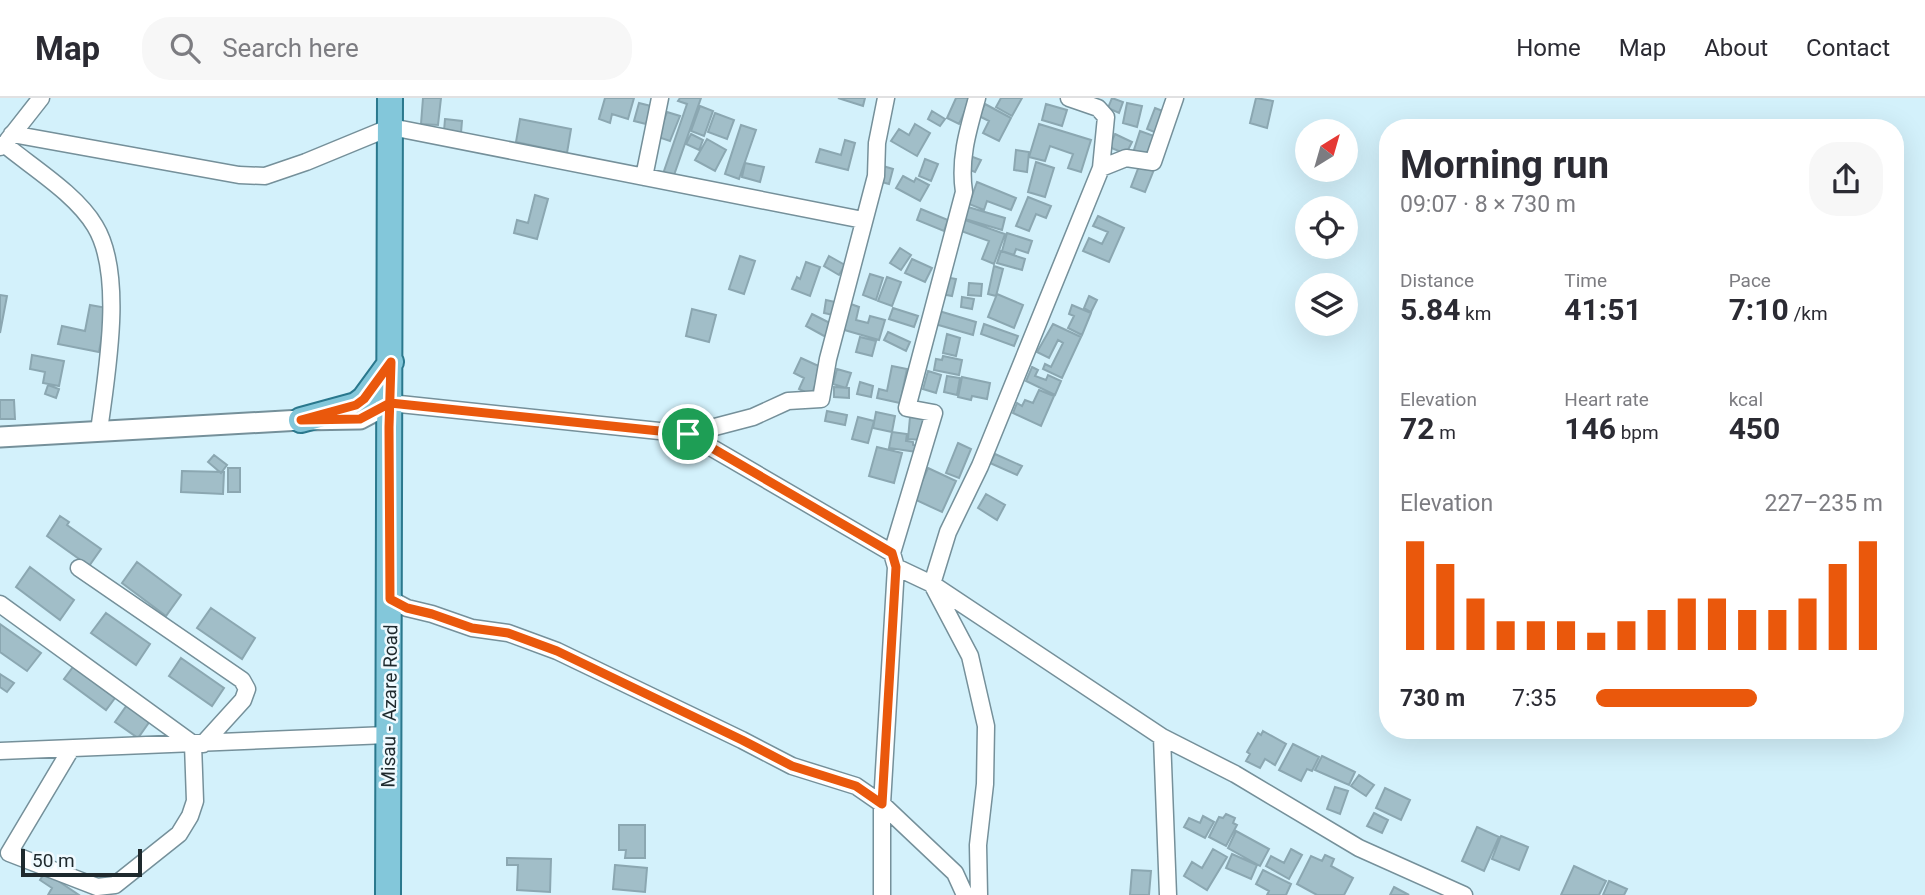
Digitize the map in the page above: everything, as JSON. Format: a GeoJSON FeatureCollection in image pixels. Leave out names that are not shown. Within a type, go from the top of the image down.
{"type":"FeatureCollection","features":[{"type":"Feature","properties":{"kind":"main road","name":"Misau - Azare Road"},"geometry":{"type":"LineString","coordinates":[[388,895],[390,98]]}},
{"type":"Feature","properties":{"kind":"main road"},"geometry":{"type":"LineString","coordinates":[[301,420],[356,405],[364,399],[391,362]]}},
{"type":"Feature","properties":{"kind":"street"},"geometry":{"type":"LineString","coordinates":[[5,142],[41,98]]}},
{"type":"Feature","properties":{"kind":"street"},"geometry":{"type":"LineString","coordinates":[[644,177],[660,98]]}},
{"type":"Feature","properties":{"kind":"street"},"geometry":{"type":"LineString","coordinates":[[0,434],[32,435],[360,419],[390,403],[688,434],[752,417],[789,401],[821,399],[828,359],[876,176],[877,143],[886,98]]}},
{"type":"Feature","properties":{"kind":"street"},"geometry":{"type":"LineString","coordinates":[[881,895],[882,804],[894,560],[934,412],[907,408],[964,192],[962,152],[977,98]]}},
{"type":"Feature","properties":{"kind":"street"},"geometry":{"type":"LineString","coordinates":[[979,895],[978,845],[985,784],[986,726],[970,656],[932,584],[948,532],[975,477],[1101,168],[1106,117],[1098,108],[1069,98]]}},
{"type":"Feature","properties":{"kind":"street"},"geometry":{"type":"LineString","coordinates":[[1101,168],[1126,158],[1153,162],[1175,98]]}},
{"type":"Feature","properties":{"kind":"street"},"geometry":{"type":"LineString","coordinates":[[5,142],[239,175],[265,176],[391,127],[863,220]]}},
{"type":"Feature","properties":{"kind":"street"},"geometry":{"type":"LineString","coordinates":[[5,142],[76,202],[96,226],[108,257],[112,334],[99,431]]}},
{"type":"Feature","properties":{"kind":"street"},"geometry":{"type":"LineString","coordinates":[[688,434],[932,584],[1162,737],[1235,774],[1359,848],[1453,893]]}},
{"type":"Feature","properties":{"kind":"street"},"geometry":{"type":"LineString","coordinates":[[71,749],[5,860],[97,887],[115,885],[179,834],[195,801],[198,744],[243,701],[247,689],[242,680],[79,568]]}},
{"type":"Feature","properties":{"kind":"street"},"geometry":{"type":"LineString","coordinates":[[390,599],[407,608],[472,628],[508,633],[557,651],[792,766],[856,786],[882,804],[955,873],[965,895]]}},
{"type":"Feature","properties":{"kind":"street"},"geometry":{"type":"LineString","coordinates":[[0,604],[198,744]]}},
{"type":"Feature","properties":{"kind":"street"},"geometry":{"type":"LineString","coordinates":[[0,751],[387,735]]}},
{"type":"Feature","properties":{"kind":"street"},"geometry":{"type":"LineString","coordinates":[[1162,737],[1168,895]]}},
{"type":"Feature","properties":{"kind":"building"},"geometry":{"type":"Polygon","coordinates":[[[423,98],[441,98],[438,125],[421,124],[423,98]]]}},
{"type":"Feature","properties":{"kind":"building"},"geometry":{"type":"Polygon","coordinates":[[[605,98],[634,98],[628,119],[612,114],[610,123],[599,119],[605,98]]]}},
{"type":"Feature","properties":{"kind":"building"},"geometry":{"type":"Polygon","coordinates":[[[680,98],[701,98],[673,178],[663,174],[687,104],[678,101],[680,98]]]}},
{"type":"Feature","properties":{"kind":"building"},"geometry":{"type":"Polygon","coordinates":[[[838,98],[865,98],[863,106],[838,98]]]}},
{"type":"Feature","properties":{"kind":"building"},"geometry":{"type":"Polygon","coordinates":[[[956,98],[971,98],[959,124],[947,118],[956,98]]]}},
{"type":"Feature","properties":{"kind":"building"},"geometry":{"type":"Polygon","coordinates":[[[1001,98],[1022,98],[1012,116],[996,107],[1001,98]]]}},
{"type":"Feature","properties":{"kind":"building"},"geometry":{"type":"Polygon","coordinates":[[[1112,98],[1123,102],[1119,113],[1108,108],[1112,98]]]}},
{"type":"Feature","properties":{"kind":"building"},"geometry":{"type":"Polygon","coordinates":[[[1256,98],[1273,101],[1267,128],[1250,123],[1256,98]]]}},
{"type":"Feature","properties":{"kind":"building"},"geometry":{"type":"Polygon","coordinates":[[[639,103],[651,106],[646,124],[634,121],[639,103]]]}},
{"type":"Feature","properties":{"kind":"building"},"geometry":{"type":"Polygon","coordinates":[[[1127,103],[1142,106],[1137,127],[1123,123],[1127,103]]]}},
{"type":"Feature","properties":{"kind":"building"},"geometry":{"type":"Polygon","coordinates":[[[985,104],[1011,118],[999,141],[983,133],[989,121],[979,116],[985,104]]]}},
{"type":"Feature","properties":{"kind":"building"},"geometry":{"type":"Polygon","coordinates":[[[1046,104],[1067,110],[1062,126],[1042,120],[1046,104]]]}},
{"type":"Feature","properties":{"kind":"building"},"geometry":{"type":"Polygon","coordinates":[[[700,106],[713,111],[704,136],[691,131],[700,106]]]}},
{"type":"Feature","properties":{"kind":"building"},"geometry":{"type":"Polygon","coordinates":[[[1155,108],[1168,113],[1159,134],[1147,129],[1155,108]]]}},
{"type":"Feature","properties":{"kind":"building"},"geometry":{"type":"Polygon","coordinates":[[[932,111],[945,119],[940,126],[928,119],[932,111]]]}},
{"type":"Feature","properties":{"kind":"building"},"geometry":{"type":"Polygon","coordinates":[[[667,112],[680,116],[670,141],[658,137],[667,112]]]}},
{"type":"Feature","properties":{"kind":"building"},"geometry":{"type":"Polygon","coordinates":[[[715,113],[734,120],[727,139],[708,132],[715,113]]]}},
{"type":"Feature","properties":{"kind":"building"},"geometry":{"type":"Polygon","coordinates":[[[445,119],[462,121],[461,133],[444,131],[445,119]]]}},
{"type":"Feature","properties":{"kind":"building"},"geometry":{"type":"Polygon","coordinates":[[[520,119],[571,129],[567,153],[516,142],[520,119]]]}},
{"type":"Feature","properties":{"kind":"building"},"geometry":{"type":"Polygon","coordinates":[[[915,124],[930,133],[917,156],[891,141],[899,129],[909,135],[915,124]]]}},
{"type":"Feature","properties":{"kind":"building"},"geometry":{"type":"Polygon","coordinates":[[[1039,124],[1091,140],[1081,172],[1068,168],[1073,154],[1050,146],[1045,161],[1029,157],[1039,124]]]}},
{"type":"Feature","properties":{"kind":"building"},"geometry":{"type":"Polygon","coordinates":[[[741,125],[756,130],[739,179],[725,174],[741,125]]]}},
{"type":"Feature","properties":{"kind":"building"},"geometry":{"type":"Polygon","coordinates":[[[1140,131],[1157,137],[1150,159],[1133,153],[1140,131]]]}},
{"type":"Feature","properties":{"kind":"building"},"geometry":{"type":"Polygon","coordinates":[[[691,134],[703,140],[699,150],[686,144],[691,134]]]}},
{"type":"Feature","properties":{"kind":"building"},"geometry":{"type":"Polygon","coordinates":[[[1115,134],[1132,142],[1126,154],[1109,147],[1115,134]]]}},
{"type":"Feature","properties":{"kind":"building"},"geometry":{"type":"Polygon","coordinates":[[[707,139],[726,150],[715,171],[695,160],[707,139]]]}},
{"type":"Feature","properties":{"kind":"building"},"geometry":{"type":"Polygon","coordinates":[[[845,140],[855,143],[848,170],[816,162],[820,149],[841,155],[845,140]]]}},
{"type":"Feature","properties":{"kind":"building"},"geometry":{"type":"Polygon","coordinates":[[[1016,150],[1029,152],[1027,172],[1014,170],[1016,150]]]}},
{"type":"Feature","properties":{"kind":"building"},"geometry":{"type":"Polygon","coordinates":[[[970,156],[981,160],[975,172],[965,168],[970,156]]]}},
{"type":"Feature","properties":{"kind":"building"},"geometry":{"type":"Polygon","coordinates":[[[925,159],[938,164],[931,181],[919,176],[925,159]]]}},
{"type":"Feature","properties":{"kind":"building"},"geometry":{"type":"Polygon","coordinates":[[[1141,161],[1155,167],[1145,192],[1131,187],[1141,161]]]}},
{"type":"Feature","properties":{"kind":"building"},"geometry":{"type":"Polygon","coordinates":[[[1036,162],[1054,168],[1045,197],[1028,192],[1036,162]]]}},
{"type":"Feature","properties":{"kind":"building"},"geometry":{"type":"Polygon","coordinates":[[[745,163],[764,167],[760,182],[742,177],[745,163]]]}},
{"type":"Feature","properties":{"kind":"building"},"geometry":{"type":"Polygon","coordinates":[[[883,166],[893,169],[889,184],[878,181],[883,166]]]}},
{"type":"Feature","properties":{"kind":"building"},"geometry":{"type":"Polygon","coordinates":[[[903,176],[914,182],[916,178],[929,185],[920,201],[896,188],[903,176]]]}},
{"type":"Feature","properties":{"kind":"building"},"geometry":{"type":"Polygon","coordinates":[[[977,182],[1016,198],[1011,210],[987,201],[984,210],[969,204],[977,182]]]}},
{"type":"Feature","properties":{"kind":"building"},"geometry":{"type":"Polygon","coordinates":[[[535,195],[548,199],[537,239],[514,233],[517,220],[528,223],[535,195]]]}},
{"type":"Feature","properties":{"kind":"building"},"geometry":{"type":"Polygon","coordinates":[[[1028,197],[1051,206],[1046,218],[1036,214],[1029,231],[1016,226],[1028,197]]]}},
{"type":"Feature","properties":{"kind":"building"},"geometry":{"type":"Polygon","coordinates":[[[968,207],[1005,218],[1002,230],[965,219],[968,207]]]}},
{"type":"Feature","properties":{"kind":"building"},"geometry":{"type":"Polygon","coordinates":[[[921,209],[948,220],[944,231],[917,220],[921,209]]]}},
{"type":"Feature","properties":{"kind":"building"},"geometry":{"type":"Polygon","coordinates":[[[1098,216],[1124,228],[1109,262],[1083,251],[1089,238],[1102,244],[1108,232],[1093,226],[1098,216]]]}},
{"type":"Feature","properties":{"kind":"building"},"geometry":{"type":"Polygon","coordinates":[[[965,220],[1005,234],[994,264],[982,259],[989,241],[961,231],[965,220]]]}},
{"type":"Feature","properties":{"kind":"building"},"geometry":{"type":"Polygon","coordinates":[[[1007,233],[1032,241],[1028,253],[1016,249],[1014,255],[1002,251],[1007,233]]]}},
{"type":"Feature","properties":{"kind":"building"},"geometry":{"type":"Polygon","coordinates":[[[900,248],[911,255],[901,270],[890,263],[900,248]]]}},
{"type":"Feature","properties":{"kind":"building"},"geometry":{"type":"Polygon","coordinates":[[[1001,251],[1025,259],[1022,270],[997,263],[1001,251]]]}},
{"type":"Feature","properties":{"kind":"building"},"geometry":{"type":"Polygon","coordinates":[[[740,256],[755,261],[744,294],[729,289],[740,256]]]}},
{"type":"Feature","properties":{"kind":"building"},"geometry":{"type":"Polygon","coordinates":[[[829,256],[845,265],[839,275],[824,266],[829,256]]]}},
{"type":"Feature","properties":{"kind":"building"},"geometry":{"type":"Polygon","coordinates":[[[912,259],[932,268],[925,282],[905,273],[912,259]]]}},
{"type":"Feature","properties":{"kind":"building"},"geometry":{"type":"Polygon","coordinates":[[[806,262],[820,267],[810,296],[792,289],[797,277],[800,279],[806,262]]]}},
{"type":"Feature","properties":{"kind":"building"},"geometry":{"type":"Polygon","coordinates":[[[994,266],[1003,269],[996,296],[988,294],[994,266]]]}},
{"type":"Feature","properties":{"kind":"building"},"geometry":{"type":"Polygon","coordinates":[[[870,274],[883,278],[876,300],[863,295],[870,274]]]}},
{"type":"Feature","properties":{"kind":"building"},"geometry":{"type":"Polygon","coordinates":[[[887,277],[901,282],[892,306],[878,301],[887,277]]]}},
{"type":"Feature","properties":{"kind":"building"},"geometry":{"type":"Polygon","coordinates":[[[945,277],[956,279],[952,296],[941,294],[945,277]]]}},
{"type":"Feature","properties":{"kind":"building"},"geometry":{"type":"Polygon","coordinates":[[[969,283],[982,284],[981,296],[968,295],[969,283]]]}},
{"type":"Feature","properties":{"kind":"building"},"geometry":{"type":"Polygon","coordinates":[[[997,294],[1023,305],[1014,328],[988,317],[997,294]]]}},
{"type":"Feature","properties":{"kind":"building"},"geometry":{"type":"Polygon","coordinates":[[[0,295],[7,296],[0,333],[0,295]]]}},
{"type":"Feature","properties":{"kind":"building"},"geometry":{"type":"Polygon","coordinates":[[[1089,296],[1097,300],[1091,312],[1084,308],[1089,296]]]}},
{"type":"Feature","properties":{"kind":"building"},"geometry":{"type":"Polygon","coordinates":[[[962,297],[974,299],[972,309],[961,307],[962,297]]]}},
{"type":"Feature","properties":{"kind":"building"},"geometry":{"type":"Polygon","coordinates":[[[826,300],[835,302],[833,315],[824,313],[826,300]]]}},
{"type":"Feature","properties":{"kind":"building"},"geometry":{"type":"Polygon","coordinates":[[[848,303],[859,307],[856,320],[868,323],[870,316],[885,320],[879,340],[841,329],[848,303]]]}},
{"type":"Feature","properties":{"kind":"building"},"geometry":{"type":"Polygon","coordinates":[[[90,305],[107,308],[99,352],[58,344],[62,326],[85,331],[90,305]]]}},
{"type":"Feature","properties":{"kind":"building"},"geometry":{"type":"Polygon","coordinates":[[[1072,305],[1091,313],[1082,335],[1068,328],[1074,316],[1069,314],[1072,305]]]}},
{"type":"Feature","properties":{"kind":"building"},"geometry":{"type":"Polygon","coordinates":[[[893,308],[918,316],[914,327],[889,319],[893,308]]]}},
{"type":"Feature","properties":{"kind":"building"},"geometry":{"type":"Polygon","coordinates":[[[692,309],[716,315],[709,342],[686,336],[692,309]]]}},
{"type":"Feature","properties":{"kind":"building"},"geometry":{"type":"Polygon","coordinates":[[[939,311],[976,322],[973,335],[935,324],[939,311]]]}},
{"type":"Feature","properties":{"kind":"building"},"geometry":{"type":"Polygon","coordinates":[[[812,314],[832,324],[826,337],[806,326],[812,314]]]}},
{"type":"Feature","properties":{"kind":"building"},"geometry":{"type":"Polygon","coordinates":[[[984,324],[1018,336],[1014,346],[981,334],[984,324]]]}},
{"type":"Feature","properties":{"kind":"building"},"geometry":{"type":"Polygon","coordinates":[[[1053,324],[1081,337],[1062,378],[1043,369],[1045,364],[1051,367],[1063,343],[1058,340],[1049,358],[1037,352],[1053,324]]]}},
{"type":"Feature","properties":{"kind":"building"},"geometry":{"type":"Polygon","coordinates":[[[888,332],[910,342],[906,351],[884,340],[888,332]]]}},
{"type":"Feature","properties":{"kind":"building"},"geometry":{"type":"Polygon","coordinates":[[[947,334],[960,338],[956,356],[943,353],[947,334]]]}},
{"type":"Feature","properties":{"kind":"building"},"geometry":{"type":"Polygon","coordinates":[[[860,337],[876,341],[872,356],[856,352],[860,337]]]}},
{"type":"Feature","properties":{"kind":"building"},"geometry":{"type":"Polygon","coordinates":[[[32,355],[64,361],[59,386],[43,383],[45,372],[30,369],[32,355]]]}},
{"type":"Feature","properties":{"kind":"building"},"geometry":{"type":"Polygon","coordinates":[[[943,356],[962,360],[959,375],[934,370],[936,359],[942,360],[943,356]]]}},
{"type":"Feature","properties":{"kind":"building"},"geometry":{"type":"Polygon","coordinates":[[[801,358],[823,368],[811,395],[799,389],[804,378],[794,373],[801,358]]]}},
{"type":"Feature","properties":{"kind":"building"},"geometry":{"type":"Polygon","coordinates":[[[892,366],[907,369],[900,403],[877,398],[879,389],[887,391],[892,366]]]}},
{"type":"Feature","properties":{"kind":"building"},"geometry":{"type":"Polygon","coordinates":[[[1032,367],[1038,370],[1035,376],[1046,380],[1048,375],[1061,381],[1055,395],[1026,381],[1032,367]]]}},
{"type":"Feature","properties":{"kind":"building"},"geometry":{"type":"Polygon","coordinates":[[[837,369],[851,373],[846,388],[833,384],[837,369]]]}},
{"type":"Feature","properties":{"kind":"building"},"geometry":{"type":"Polygon","coordinates":[[[928,371],[941,375],[936,393],[923,389],[928,371]]]}},
{"type":"Feature","properties":{"kind":"building"},"geometry":{"type":"Polygon","coordinates":[[[947,376],[960,378],[957,395],[944,392],[947,376]]]}},
{"type":"Feature","properties":{"kind":"building"},"geometry":{"type":"Polygon","coordinates":[[[962,377],[990,383],[987,399],[958,397],[962,377]]]}},
{"type":"Feature","properties":{"kind":"building"},"geometry":{"type":"Polygon","coordinates":[[[860,382],[873,386],[871,397],[857,394],[860,382]]]}},
{"type":"Feature","properties":{"kind":"building"},"geometry":{"type":"Polygon","coordinates":[[[48,385],[59,389],[56,398],[45,394],[48,385]]]}},
{"type":"Feature","properties":{"kind":"building"},"geometry":{"type":"Polygon","coordinates":[[[834,387],[849,388],[849,398],[834,397],[834,387]]]}},
{"type":"Feature","properties":{"kind":"building"},"geometry":{"type":"Polygon","coordinates":[[[1039,390],[1054,396],[1041,426],[1013,413],[1017,403],[1022,406],[1025,400],[1033,403],[1039,390]]]}},
{"type":"Feature","properties":{"kind":"building"},"geometry":{"type":"Polygon","coordinates":[[[0,400],[14,400],[15,419],[0,419],[0,400]]]}},
{"type":"Feature","properties":{"kind":"building"},"geometry":{"type":"Polygon","coordinates":[[[827,411],[847,415],[845,425],[825,421],[827,411]]]}},
{"type":"Feature","properties":{"kind":"building"},"geometry":{"type":"Polygon","coordinates":[[[876,412],[895,416],[892,432],[873,428],[876,412]]]}},
{"type":"Feature","properties":{"kind":"building"},"geometry":{"type":"Polygon","coordinates":[[[858,417],[874,421],[868,443],[852,439],[858,417]]]}},
{"type":"Feature","properties":{"kind":"building"},"geometry":{"type":"Polygon","coordinates":[[[910,417],[925,418],[922,440],[908,439],[910,417]]]}},
{"type":"Feature","properties":{"kind":"building"},"geometry":{"type":"Polygon","coordinates":[[[892,432],[907,434],[906,441],[918,446],[917,452],[889,448],[892,432]]]}},
{"type":"Feature","properties":{"kind":"building"},"geometry":{"type":"Polygon","coordinates":[[[958,443],[971,449],[959,478],[946,473],[958,443]]]}},
{"type":"Feature","properties":{"kind":"building"},"geometry":{"type":"Polygon","coordinates":[[[877,447],[902,453],[894,483],[869,476],[877,447]]]}},
{"type":"Feature","properties":{"kind":"building"},"geometry":{"type":"Polygon","coordinates":[[[995,454],[1022,466],[1017,475],[990,463],[995,454]]]}},
{"type":"Feature","properties":{"kind":"building"},"geometry":{"type":"Polygon","coordinates":[[[214,455],[227,465],[221,473],[208,462],[214,455]]]}},
{"type":"Feature","properties":{"kind":"building"},"geometry":{"type":"Polygon","coordinates":[[[228,468],[240,468],[240,492],[228,492],[228,468]]]}},
{"type":"Feature","properties":{"kind":"building"},"geometry":{"type":"Polygon","coordinates":[[[928,468],[956,481],[942,512],[914,499],[928,468]]]}},
{"type":"Feature","properties":{"kind":"building"},"geometry":{"type":"Polygon","coordinates":[[[182,471],[224,472],[223,494],[181,492],[182,471]]]}},
{"type":"Feature","properties":{"kind":"building"},"geometry":{"type":"Polygon","coordinates":[[[986,494],[1005,505],[997,520],[978,508],[986,494]]]}},
{"type":"Feature","properties":{"kind":"building"},"geometry":{"type":"Polygon","coordinates":[[[60,516],[69,522],[67,525],[101,549],[89,566],[47,536],[60,516]]]}},
{"type":"Feature","properties":{"kind":"building"},"geometry":{"type":"Polygon","coordinates":[[[137,562],[181,595],[166,616],[122,583],[137,562]]]}},
{"type":"Feature","properties":{"kind":"building"},"geometry":{"type":"Polygon","coordinates":[[[30,567],[74,600],[60,620],[16,587],[30,567]]]}},
{"type":"Feature","properties":{"kind":"building"},"geometry":{"type":"Polygon","coordinates":[[[211,608],[255,638],[242,659],[197,628],[211,608]]]}},
{"type":"Feature","properties":{"kind":"building"},"geometry":{"type":"Polygon","coordinates":[[[106,613],[150,644],[136,665],[91,633],[106,613]]]}},
{"type":"Feature","properties":{"kind":"building"},"geometry":{"type":"Polygon","coordinates":[[[0,624],[41,653],[27,671],[0,652],[0,624]]]}},
{"type":"Feature","properties":{"kind":"building"},"geometry":{"type":"Polygon","coordinates":[[[181,658],[224,688],[212,706],[169,676],[181,658]]]}},
{"type":"Feature","properties":{"kind":"building"},"geometry":{"type":"Polygon","coordinates":[[[73,667],[115,698],[106,710],[64,679],[73,667]]]}},
{"type":"Feature","properties":{"kind":"building"},"geometry":{"type":"Polygon","coordinates":[[[0,674],[14,683],[7,692],[0,687],[0,674]]]}},
{"type":"Feature","properties":{"kind":"building"},"geometry":{"type":"Polygon","coordinates":[[[127,705],[150,721],[138,738],[115,722],[127,705]]]}},
{"type":"Feature","properties":{"kind":"building"},"geometry":{"type":"Polygon","coordinates":[[[1263,731],[1286,744],[1275,765],[1265,759],[1260,768],[1246,761],[1250,754],[1247,752],[1258,733],[1261,735],[1263,731]]]}},
{"type":"Feature","properties":{"kind":"building"},"geometry":{"type":"Polygon","coordinates":[[[1293,744],[1319,757],[1312,771],[1307,769],[1301,781],[1279,770],[1293,744]]]}},
{"type":"Feature","properties":{"kind":"building"},"geometry":{"type":"Polygon","coordinates":[[[1322,756],[1355,772],[1349,785],[1315,770],[1322,756]]]}},
{"type":"Feature","properties":{"kind":"building"},"geometry":{"type":"Polygon","coordinates":[[[1359,775],[1374,785],[1366,796],[1351,786],[1359,775]]]}},
{"type":"Feature","properties":{"kind":"building"},"geometry":{"type":"Polygon","coordinates":[[[1335,787],[1348,791],[1340,814],[1327,809],[1335,787]]]}},
{"type":"Feature","properties":{"kind":"building"},"geometry":{"type":"Polygon","coordinates":[[[1385,788],[1410,800],[1401,820],[1376,808],[1385,788]]]}},
{"type":"Feature","properties":{"kind":"building"},"geometry":{"type":"Polygon","coordinates":[[[1374,813],[1388,820],[1382,833],[1367,826],[1374,813]]]}},
{"type":"Feature","properties":{"kind":"building"},"geometry":{"type":"Polygon","coordinates":[[[1226,814],[1235,818],[1233,823],[1237,825],[1226,846],[1209,837],[1219,817],[1223,818],[1226,814]]]}},
{"type":"Feature","properties":{"kind":"building"},"geometry":{"type":"Polygon","coordinates":[[[1203,816],[1214,822],[1205,838],[1184,827],[1189,818],[1200,823],[1203,816]]]}},
{"type":"Feature","properties":{"kind":"building"},"geometry":{"type":"Polygon","coordinates":[[[619,825],[645,825],[645,858],[625,858],[626,850],[619,850],[619,825]]]}},
{"type":"Feature","properties":{"kind":"building"},"geometry":{"type":"Polygon","coordinates":[[[1477,827],[1499,837],[1484,871],[1462,861],[1477,827]]]}},
{"type":"Feature","properties":{"kind":"building"},"geometry":{"type":"Polygon","coordinates":[[[1236,831],[1269,849],[1260,866],[1228,848],[1236,831]]]}},
{"type":"Feature","properties":{"kind":"building"},"geometry":{"type":"Polygon","coordinates":[[[1501,836],[1528,847],[1519,870],[1492,859],[1501,836]]]}},
{"type":"Feature","properties":{"kind":"building"},"geometry":{"type":"Polygon","coordinates":[[[1213,849],[1227,857],[1207,890],[1184,876],[1192,862],[1202,868],[1213,849]]]}},
{"type":"Feature","properties":{"kind":"building"},"geometry":{"type":"Polygon","coordinates":[[[1291,849],[1302,855],[1289,879],[1266,866],[1271,856],[1284,863],[1291,849]]]}},
{"type":"Feature","properties":{"kind":"building"},"geometry":{"type":"Polygon","coordinates":[[[1232,854],[1257,865],[1251,879],[1226,868],[1232,854]]]}},
{"type":"Feature","properties":{"kind":"building"},"geometry":{"type":"Polygon","coordinates":[[[1325,855],[1334,859],[1331,866],[1353,878],[1344,895],[1317,895],[1297,884],[1311,856],[1322,861],[1325,855]]]}},
{"type":"Feature","properties":{"kind":"building"},"geometry":{"type":"Polygon","coordinates":[[[507,858],[551,859],[550,892],[517,890],[518,865],[507,865],[507,858]]]}},
{"type":"Feature","properties":{"kind":"building"},"geometry":{"type":"Polygon","coordinates":[[[615,865],[647,868],[645,892],[613,889],[615,865]]]}},
{"type":"Feature","properties":{"kind":"building"},"geometry":{"type":"Polygon","coordinates":[[[1574,866],[1606,881],[1599,895],[1561,895],[1574,866]]]}},
{"type":"Feature","properties":{"kind":"building"},"geometry":{"type":"Polygon","coordinates":[[[1132,870],[1151,871],[1149,895],[1130,895],[1132,870]]]}},
{"type":"Feature","properties":{"kind":"building"},"geometry":{"type":"Polygon","coordinates":[[[1263,870],[1291,884],[1286,895],[1267,895],[1269,891],[1256,884],[1263,870]]]}},
{"type":"Feature","properties":{"kind":"building"},"geometry":{"type":"Polygon","coordinates":[[[45,872],[79,895],[48,895],[52,888],[40,880],[45,872]]]}},
{"type":"Feature","properties":{"kind":"building"},"geometry":{"type":"Polygon","coordinates":[[[1609,881],[1627,889],[1624,895],[1603,895],[1609,881]]]}},
{"type":"Feature","properties":{"kind":"building"},"geometry":{"type":"Polygon","coordinates":[[[1394,887],[1409,895],[1390,895],[1394,887]]]}},
{"type":"Feature","properties":{"kind":"route"},"geometry":{"type":"LineString","coordinates":[[688,434],[390,403],[360,419],[301,420],[356,405],[364,399],[391,362],[390,403],[389,427],[390,599],[407,608],[472,628],[508,633],[557,651],[792,766],[856,786],[882,804],[896,567],[892,553],[688,434]]}}]}
